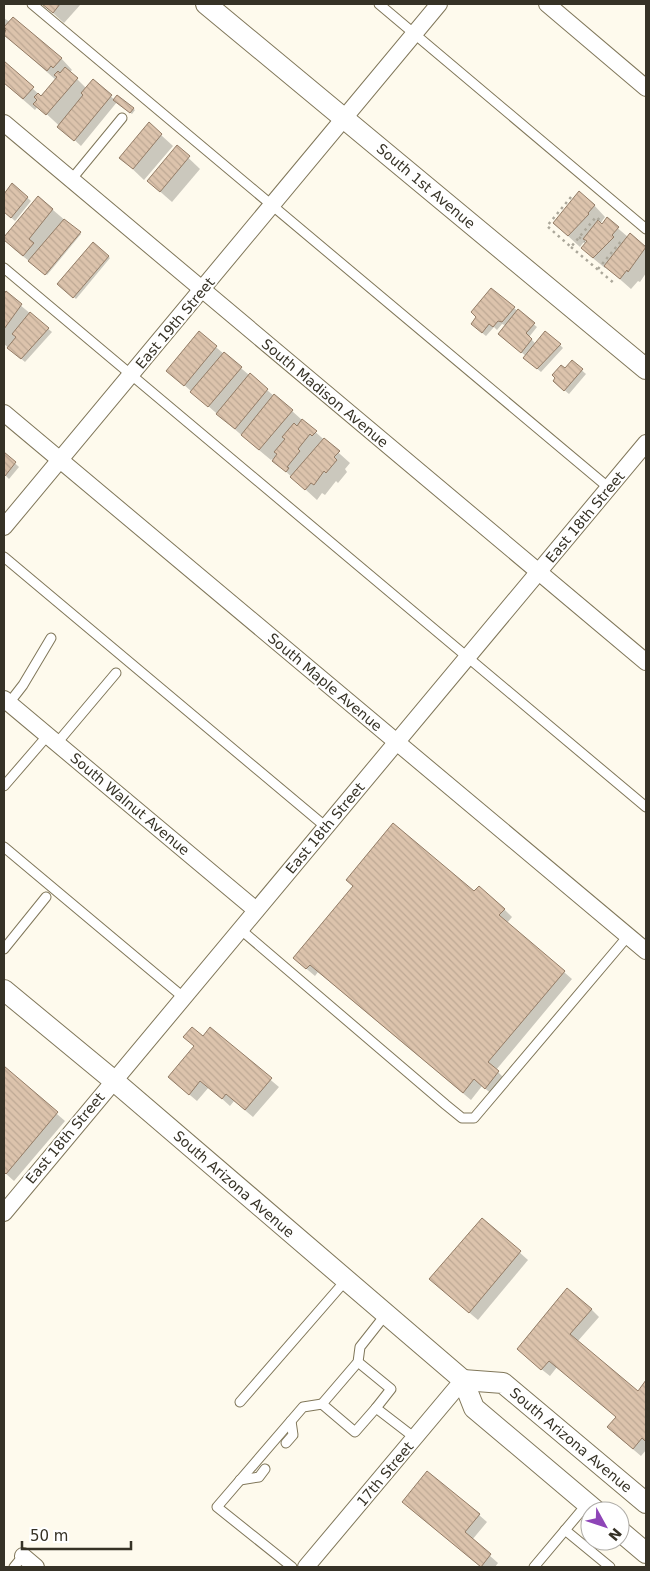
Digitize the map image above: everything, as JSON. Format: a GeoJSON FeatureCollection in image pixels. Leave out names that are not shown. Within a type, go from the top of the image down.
{"type":"FeatureCollection","features":[{"type":"Feature","properties":{"kind":"street","name":"South 1st Avenue"},"geometry":{"type":"LineString","coordinates":[[206,4],[646,369]]}},
{"type":"Feature","properties":{"kind":"street","name":"East 19th Street"},"geometry":{"type":"LineString","coordinates":[[4,527],[439,4]]}},
{"type":"Feature","properties":{"kind":"street"},"geometry":{"type":"LineString","coordinates":[[547,4],[646,88]]}},
{"type":"Feature","properties":{"kind":"street","name":"South Madison Avenue"},"geometry":{"type":"LineString","coordinates":[[4,123],[646,662]]}},
{"type":"Feature","properties":{"kind":"street","name":"South Maple Avenue"},"geometry":{"type":"LineString","coordinates":[[4,413],[646,951]]}},
{"type":"Feature","properties":{"kind":"street","name":"East 18th Street"},"geometry":{"type":"LineString","coordinates":[[4,1212],[646,443]]}},
{"type":"Feature","properties":{"kind":"street","name":"South Walnut Avenue"},"geometry":{"type":"LineString","coordinates":[[6,701],[256,910]]}},
{"type":"Feature","properties":{"kind":"street","name":"South Arizona Avenue"},"geometry":{"type":"LineString","coordinates":[[4,990],[113,1080],[463,1380],[474,1408],[585,1501]]}},
{"type":"Feature","properties":{"kind":"street","name":"South Arizona Avenue"},"geometry":{"type":"LineString","coordinates":[[463,1380],[504,1383],[646,1503]]}},
{"type":"Feature","properties":{"kind":"street","name":"17th Street"},"geometry":{"type":"LineString","coordinates":[[306,1567],[463,1380]]}},
{"type":"Feature","properties":{"kind":"street"},"geometry":{"type":"LineString","coordinates":[[630,1539],[646,1553]]}},
{"type":"Feature","properties":{"kind":"street"},"geometry":{"type":"LineString","coordinates":[[18,1562],[36,1567]]}},
{"type":"Feature","properties":{"kind":"lane"},"geometry":{"type":"LineString","coordinates":[[32,4],[609,488]]}},
{"type":"Feature","properties":{"kind":"lane"},"geometry":{"type":"LineString","coordinates":[[379,4],[646,229]]}},
{"type":"Feature","properties":{"kind":"lane"},"geometry":{"type":"LineString","coordinates":[[71,180],[122,118]]}},
{"type":"Feature","properties":{"kind":"lane"},"geometry":{"type":"LineString","coordinates":[[4,268],[646,806]]}},
{"type":"Feature","properties":{"kind":"lane"},"geometry":{"type":"LineString","coordinates":[[4,557],[326,827]]}},
{"type":"Feature","properties":{"kind":"lane"},"geometry":{"type":"LineString","coordinates":[[6,701],[22,685],[51,638]]}},
{"type":"Feature","properties":{"kind":"lane"},"geometry":{"type":"LineString","coordinates":[[4,786],[116,673]]}},
{"type":"Feature","properties":{"kind":"lane"},"geometry":{"type":"LineString","coordinates":[[4,846],[182,998]]}},
{"type":"Feature","properties":{"kind":"lane"},"geometry":{"type":"LineString","coordinates":[[4,949],[46,897]]}},
{"type":"Feature","properties":{"kind":"lane"},"geometry":{"type":"LineString","coordinates":[[240,929],[462,1118],[474,1118],[628,936]]}},
{"type":"Feature","properties":{"kind":"lane"},"geometry":{"type":"LineString","coordinates":[[240,1402],[346,1280]]}},
{"type":"Feature","properties":{"kind":"lane"},"geometry":{"type":"LineString","coordinates":[[292,1567],[217,1507],[303,1407],[322,1404],[358,1362],[360,1347],[386,1314]]}},
{"type":"Feature","properties":{"kind":"lane"},"geometry":{"type":"LineString","coordinates":[[322,1404],[355,1432],[376,1408],[391,1389],[358,1362]]}},
{"type":"Feature","properties":{"kind":"lane"},"geometry":{"type":"LineString","coordinates":[[376,1408],[415,1438]]}},
{"type":"Feature","properties":{"kind":"lane"},"geometry":{"type":"LineString","coordinates":[[286,1443],[294,1435],[291,1421]]}},
{"type":"Feature","properties":{"kind":"lane"},"geometry":{"type":"LineString","coordinates":[[240,1480],[259,1477],[265,1469]]}},
{"type":"Feature","properties":{"kind":"lane"},"geometry":{"type":"LineString","coordinates":[[534,1567],[565,1530],[580,1517]]}},
{"type":"Feature","properties":{"kind":"lane"},"geometry":{"type":"LineString","coordinates":[[565,1530],[610,1567]]}},
{"type":"Feature","properties":{"kind":"path"},"geometry":{"type":"LineString","coordinates":[[571,197],[546,226],[615,284]]}},
{"type":"Feature","properties":{"kind":"path"},"geometry":{"type":"LineString","coordinates":[[571,246],[596,217],[602,222]]}},
{"type":"Feature","properties":{"kind":"path"},"geometry":{"type":"LineString","coordinates":[[579,237],[585,242]]}},
{"type":"Feature","properties":{"kind":"path"},"geometry":{"type":"LineString","coordinates":[[598,269],[622,240]]}},
{"type":"Feature","properties":{"kind":"building"},"geometry":{"type":"Polygon","coordinates":[[[42,4],[60,4],[53,13],[42,4]]]}},
{"type":"Feature","properties":{"kind":"building"},"geometry":{"type":"Polygon","coordinates":[[[13,17],[62,58],[53,68],[51,66],[47,71],[4,35],[6,29],[4,27],[13,17]]]}},
{"type":"Feature","properties":{"kind":"building"},"geometry":{"type":"Polygon","coordinates":[[[4,61],[34,87],[23,99],[4,83],[4,61]]]}},
{"type":"Feature","properties":{"kind":"building"},"geometry":{"type":"Polygon","coordinates":[[[65,67],[78,78],[46,115],[33,104],[37,100],[34,97],[38,93],[41,96],[57,77],[54,75],[58,71],[60,73],[65,67]]]}},
{"type":"Feature","properties":{"kind":"building"},"geometry":{"type":"Polygon","coordinates":[[[93,79],[112,95],[74,141],[57,127],[83,95],[81,93],[93,79]]]}},
{"type":"Feature","properties":{"kind":"building"},"geometry":{"type":"Polygon","coordinates":[[[117,95],[134,108],[130,113],[113,100],[117,95]]]}},
{"type":"Feature","properties":{"kind":"building"},"geometry":{"type":"Polygon","coordinates":[[[149,122],[162,134],[133,169],[119,158],[149,122]]]}},
{"type":"Feature","properties":{"kind":"building"},"geometry":{"type":"Polygon","coordinates":[[[177,145],[190,156],[160,192],[147,181],[177,145]]]}},
{"type":"Feature","properties":{"kind":"building"},"geometry":{"type":"Polygon","coordinates":[[[12,183],[28,197],[11,218],[4,212],[4,194],[12,183]]]}},
{"type":"Feature","properties":{"kind":"building"},"geometry":{"type":"Polygon","coordinates":[[[579,191],[595,205],[568,236],[553,223],[579,191]]]}},
{"type":"Feature","properties":{"kind":"building"},"geometry":{"type":"Polygon","coordinates":[[[38,196],[53,209],[29,239],[34,243],[23,256],[4,240],[4,237],[38,196]]]}},
{"type":"Feature","properties":{"kind":"building"},"geometry":{"type":"Polygon","coordinates":[[[607,217],[619,227],[612,235],[614,237],[593,258],[581,248],[587,241],[583,239],[598,220],[602,224],[607,217]]]}},
{"type":"Feature","properties":{"kind":"building"},"geometry":{"type":"Polygon","coordinates":[[[64,219],[81,232],[45,275],[28,261],[64,219]]]}},
{"type":"Feature","properties":{"kind":"building"},"geometry":{"type":"Polygon","coordinates":[[[630,233],[646,247],[628,272],[627,270],[620,279],[604,266],[630,233]]]}},
{"type":"Feature","properties":{"kind":"building"},"geometry":{"type":"Polygon","coordinates":[[[93,242],[109,256],[73,298],[57,284],[93,242]]]}},
{"type":"Feature","properties":{"kind":"building"},"geometry":{"type":"Polygon","coordinates":[[[491,288],[515,307],[502,322],[498,321],[493,327],[489,324],[482,333],[471,324],[476,317],[471,312],[491,288]]]}},
{"type":"Feature","properties":{"kind":"building"},"geometry":{"type":"Polygon","coordinates":[[[6,291],[22,304],[4,329],[4,294],[6,291]]]}},
{"type":"Feature","properties":{"kind":"building"},"geometry":{"type":"Polygon","coordinates":[[[518,309],[535,323],[526,333],[532,339],[521,353],[498,334],[518,309]]]}},
{"type":"Feature","properties":{"kind":"building"},"geometry":{"type":"Polygon","coordinates":[[[30,312],[49,328],[21,359],[7,348],[16,337],[12,334],[30,312]]]}},
{"type":"Feature","properties":{"kind":"building"},"geometry":{"type":"Polygon","coordinates":[[[199,331],[217,346],[184,386],[166,371],[199,331]]]}},
{"type":"Feature","properties":{"kind":"building"},"geometry":{"type":"Polygon","coordinates":[[[545,331],[561,344],[537,369],[523,358],[545,331]]]}},
{"type":"Feature","properties":{"kind":"building"},"geometry":{"type":"Polygon","coordinates":[[[224,352],[242,367],[208,407],[190,392],[224,352]]]}},
{"type":"Feature","properties":{"kind":"building"},"geometry":{"type":"Polygon","coordinates":[[[572,360],[583,369],[564,391],[553,381],[555,378],[552,375],[561,365],[565,368],[572,360]]]}},
{"type":"Feature","properties":{"kind":"building"},"geometry":{"type":"Polygon","coordinates":[[[250,373],[268,389],[235,429],[216,414],[250,373]]]}},
{"type":"Feature","properties":{"kind":"building"},"geometry":{"type":"Polygon","coordinates":[[[274,394],[293,410],[259,450],[241,435],[274,394]]]}},
{"type":"Feature","properties":{"kind":"building"},"geometry":{"type":"Polygon","coordinates":[[[302,419],[317,431],[312,436],[310,434],[298,449],[300,451],[287,467],[289,468],[286,472],[272,461],[277,454],[274,452],[285,439],[282,437],[294,423],[297,426],[302,419]]]}},
{"type":"Feature","properties":{"kind":"building"},"geometry":{"type":"Polygon","coordinates":[[[324,438],[340,451],[334,457],[337,460],[326,473],[324,471],[314,485],[311,483],[305,490],[290,477],[324,438]]]}},
{"type":"Feature","properties":{"kind":"building"},"geometry":{"type":"Polygon","coordinates":[[[4,452],[16,462],[5,476],[4,475],[4,452]]]}},
{"type":"Feature","properties":{"kind":"building"},"geometry":{"type":"Polygon","coordinates":[[[393,823],[474,891],[479,886],[505,909],[499,915],[565,971],[488,1062],[499,1071],[485,1089],[474,1079],[463,1093],[310,965],[306,969],[293,958],[353,886],[346,880],[393,823]]]}},
{"type":"Feature","properties":{"kind":"building"},"geometry":{"type":"Polygon","coordinates":[[[192,1027],[203,1036],[210,1027],[272,1078],[245,1110],[226,1094],[222,1099],[200,1081],[189,1095],[168,1077],[194,1046],[183,1037],[192,1027]]]}},
{"type":"Feature","properties":{"kind":"building"},"geometry":{"type":"Polygon","coordinates":[[[4,1066],[58,1112],[6,1174],[4,1172],[4,1066]]]}},
{"type":"Feature","properties":{"kind":"building"},"geometry":{"type":"Polygon","coordinates":[[[482,1218],[521,1251],[469,1313],[429,1279],[482,1218]]]}},
{"type":"Feature","properties":{"kind":"building"},"geometry":{"type":"Polygon","coordinates":[[[567,1288],[592,1309],[570,1334],[638,1391],[646,1380],[646,1442],[642,1438],[633,1449],[607,1427],[616,1417],[549,1361],[541,1370],[517,1349],[567,1288]]]}},
{"type":"Feature","properties":{"kind":"building"},"geometry":{"type":"Polygon","coordinates":[[[427,1471],[480,1514],[465,1532],[491,1554],[481,1567],[402,1502],[427,1471]]]}}]}
